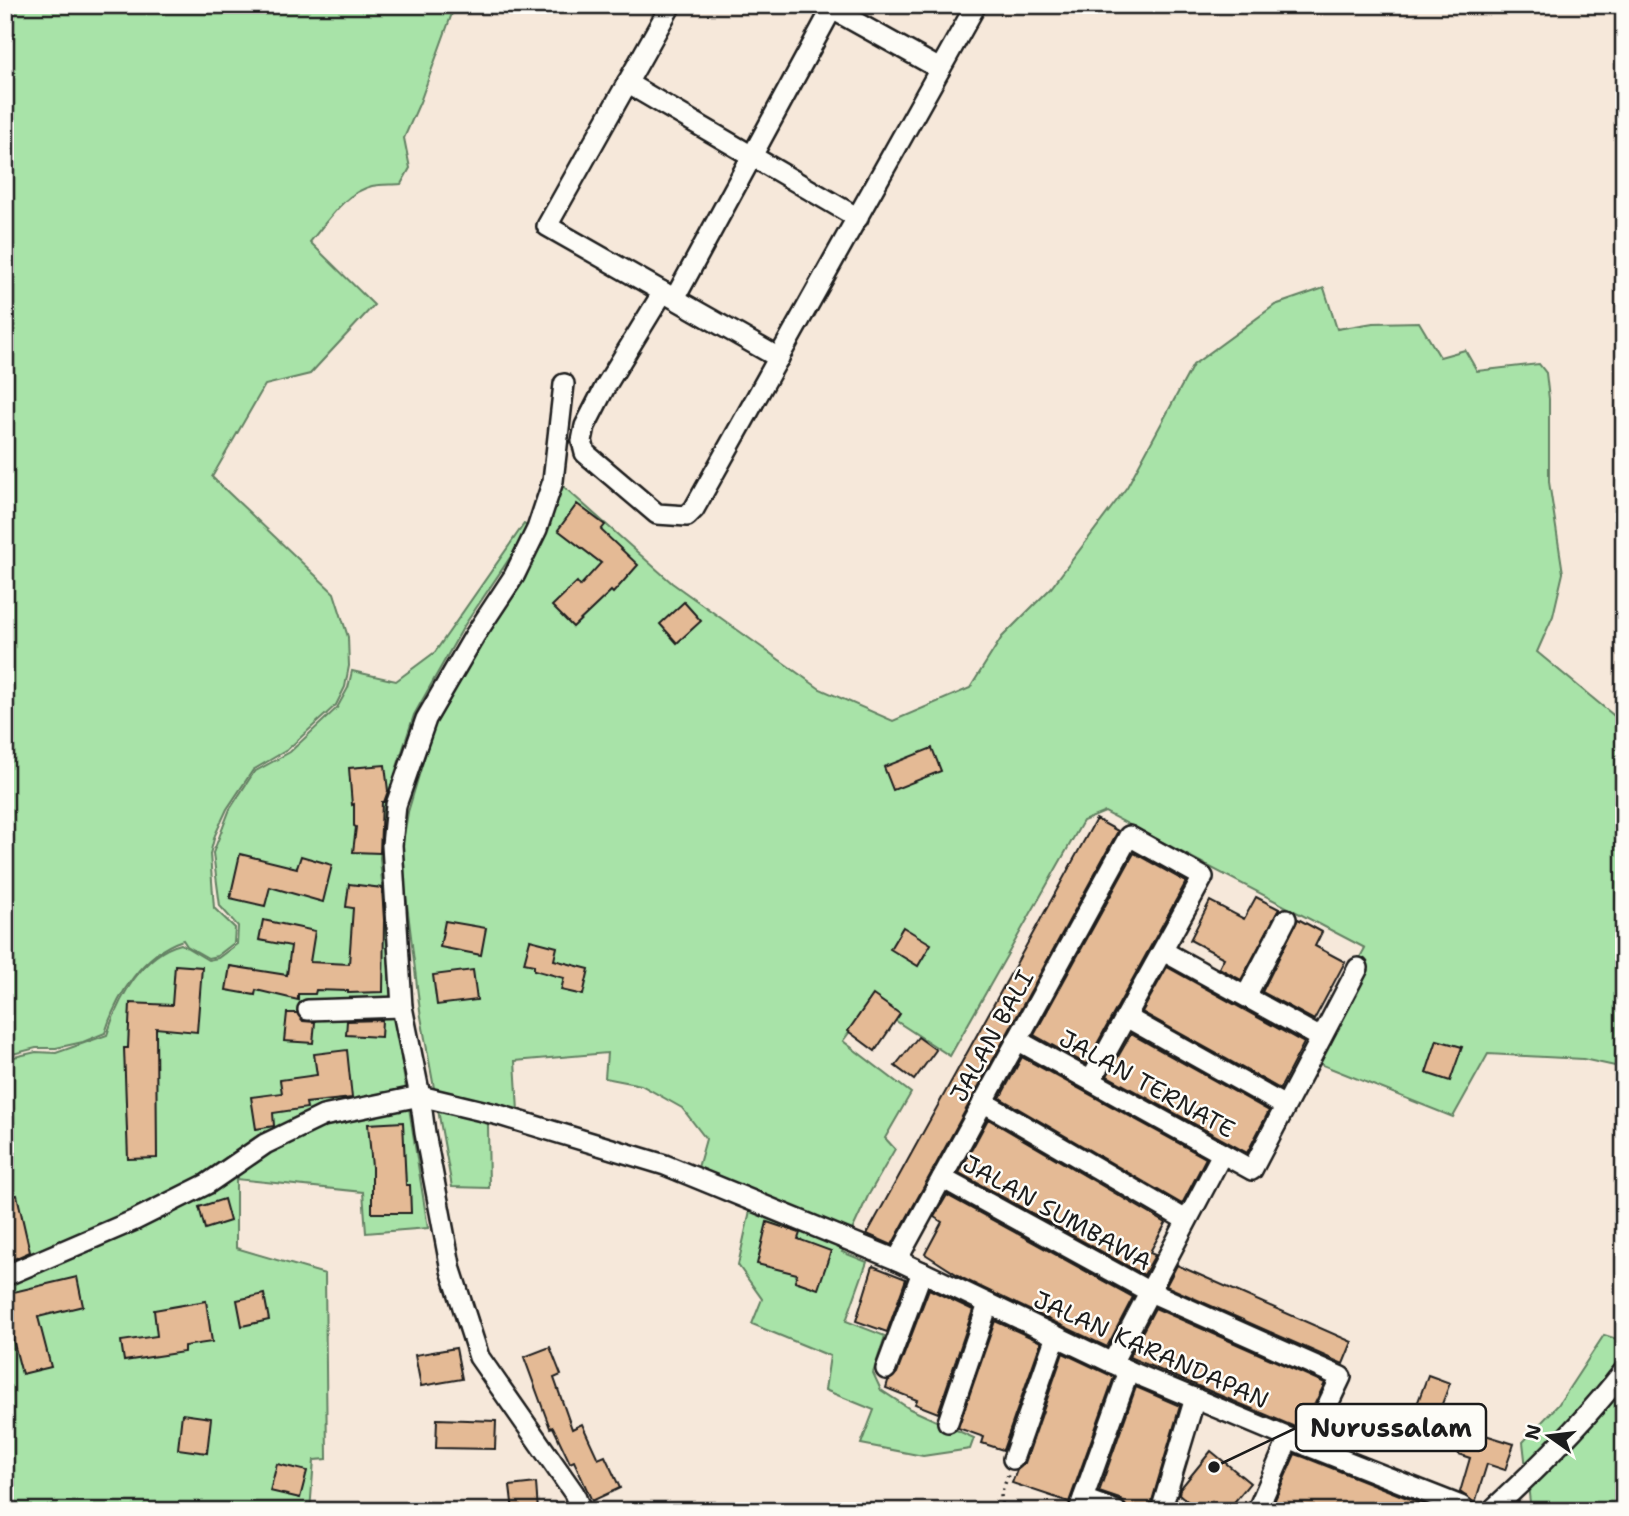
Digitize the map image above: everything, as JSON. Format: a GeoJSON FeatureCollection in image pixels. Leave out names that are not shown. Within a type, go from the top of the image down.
{"type":"FeatureCollection","features":[{"type":"Feature","properties":{"kind":"street"},"geometry":{"type":"LineString","coordinates":[[671,5],[547,226],[779,358]]}},
{"type":"Feature","properties":{"kind":"street"},"geometry":{"type":"LineString","coordinates":[[940,69],[831,6],[752,156],[669,295],[605,387],[585,426],[582,441],[585,453],[657,514],[687,516],[694,509],[976,5]]}},
{"type":"Feature","properties":{"kind":"street"},"geometry":{"type":"LineString","coordinates":[[627,83],[858,218]]}},
{"type":"Feature","properties":{"kind":"street"},"geometry":{"type":"LineString","coordinates":[[564,384],[553,481],[537,528],[514,576],[475,635],[426,719],[396,805],[392,845],[402,1007],[451,1269],[480,1357],[574,1493],[581,1511]]}},
{"type":"Feature","properties":{"kind":"street","name":"JALAN BALI"},"geometry":{"type":"LineString","coordinates":[[897,1260],[1129,836],[1203,877],[1163,951]]}},
{"type":"Feature","properties":{"kind":"street"},"geometry":{"type":"LineString","coordinates":[[1246,996],[1286,919]]}},
{"type":"Feature","properties":{"kind":"street"},"geometry":{"type":"LineString","coordinates":[[1091,1080],[1163,951],[1321,1038]]}},
{"type":"Feature","properties":{"kind":"street"},"geometry":{"type":"LineString","coordinates":[[1126,1017],[1286,1106],[1358,968]]}},
{"type":"Feature","properties":{"kind":"street"},"geometry":{"type":"LineString","coordinates":[[308,1010],[402,1007]]}},
{"type":"Feature","properties":{"kind":"street","name":"JALAN TERNATE"},"geometry":{"type":"LineString","coordinates":[[1017,1040],[1252,1170],[1286,1106]]}},
{"type":"Feature","properties":{"kind":"street"},"geometry":{"type":"LineString","coordinates":[[5,1276],[135,1220],[207,1184],[265,1144],[323,1116],[420,1096]]}},
{"type":"Feature","properties":{"kind":"street","name":"JALAN KARANDAPAN"},"geometry":{"type":"LineString","coordinates":[[420,1096],[499,1115],[665,1165],[897,1260],[1121,1367],[1308,1446],[1461,1506],[1466,1511]]}},
{"type":"Feature","properties":{"kind":"street"},"geometry":{"type":"LineString","coordinates":[[983,1102],[1186,1220]]}},
{"type":"Feature","properties":{"kind":"street"},"geometry":{"type":"LineString","coordinates":[[1116,1511],[1081,1503],[1121,1367],[1148,1291],[1222,1154]]}},
{"type":"Feature","properties":{"kind":"street","name":"JALAN SUMBAWA"},"geometry":{"type":"LineString","coordinates":[[942,1178],[1148,1291],[1341,1377],[1308,1446]]}},
{"type":"Feature","properties":{"kind":"street"},"geometry":{"type":"LineString","coordinates":[[886,1368],[922,1272]]}},
{"type":"Feature","properties":{"kind":"street"},"geometry":{"type":"LineString","coordinates":[[948,1422],[988,1304]]}},
{"type":"Feature","properties":{"kind":"street"},"geometry":{"type":"LineString","coordinates":[[1013,1459],[1056,1336]]}},
{"type":"Feature","properties":{"kind":"street"},"geometry":{"type":"LineString","coordinates":[[1492,1511],[1555,1452],[1624,1371]]}},
{"type":"Feature","properties":{"kind":"street"},"geometry":{"type":"LineString","coordinates":[[1161,1511],[1195,1398]]}},
{"type":"Feature","properties":{"kind":"street"},"geometry":{"type":"LineString","coordinates":[[1257,1511],[1289,1438]]}},
{"type":"Feature","properties":{"kind":"path"},"geometry":{"type":"LineString","coordinates":[[1002,1511],[1001,1495],[1013,1459]]}},
{"type":"Feature","properties":{"kind":"green space"},"geometry":{"type":"Polygon","coordinates":[[[5,5],[455,5],[404,138],[410,168],[401,184],[372,186],[353,195],[337,209],[310,242],[374,305],[310,374],[265,385],[212,477],[334,593],[348,637],[349,666],[345,687],[336,705],[287,750],[253,770],[227,809],[215,835],[210,854],[214,908],[235,928],[234,943],[217,956],[208,958],[187,946],[183,940],[169,946],[144,965],[124,990],[105,1033],[83,1042],[56,1048],[36,1048],[5,1056],[5,5]]]}},
{"type":"Feature","properties":{"kind":"green space"},"geometry":{"type":"Polygon","coordinates":[[[1324,288],[1337,329],[1373,323],[1419,322],[1440,357],[1465,350],[1477,371],[1539,364],[1546,373],[1549,399],[1549,482],[1563,573],[1553,616],[1537,652],[1624,724],[1624,1068],[1583,1059],[1488,1054],[1453,1117],[1305,1058],[1365,948],[1105,812],[1083,821],[950,1056],[870,1004],[843,1041],[911,1093],[885,1138],[895,1149],[868,1196],[842,1252],[867,1262],[846,1321],[885,1336],[873,1373],[881,1390],[910,1409],[974,1438],[970,1449],[923,1456],[861,1444],[874,1410],[825,1390],[830,1356],[752,1324],[762,1299],[738,1265],[751,1206],[694,1182],[706,1139],[682,1108],[641,1085],[605,1078],[607,1053],[515,1061],[518,1111],[488,1125],[489,1188],[452,1187],[420,1011],[401,854],[408,812],[433,728],[485,638],[525,579],[563,486],[672,583],[820,689],[893,721],[970,688],[1002,637],[1051,588],[1127,487],[1193,365],[1275,305],[1324,288]]]}},
{"type":"Feature","properties":{"kind":"green space"},"geometry":{"type":"Polygon","coordinates":[[[524,524],[530,528],[464,626],[414,715],[384,807],[380,858],[391,994],[428,1228],[366,1233],[363,1192],[236,1179],[236,1248],[325,1274],[327,1459],[314,1460],[310,1511],[5,1511],[5,1059],[36,1052],[56,1053],[107,1035],[118,1007],[134,980],[143,968],[167,949],[181,944],[208,960],[218,958],[237,944],[238,926],[220,906],[213,853],[230,809],[254,772],[290,752],[337,708],[348,688],[352,671],[396,681],[435,652],[524,524]]]}},
{"type":"Feature","properties":{"kind":"green space"},"geometry":{"type":"Polygon","coordinates":[[[1624,1334],[1624,1511],[1531,1511],[1523,1442],[1558,1405],[1604,1335],[1620,1340],[1624,1334]]]}},
{"type":"Feature","properties":{"kind":"building"},"geometry":{"type":"Polygon","coordinates":[[[577,504],[605,525],[601,530],[638,565],[613,593],[611,591],[573,627],[552,606],[577,582],[580,586],[601,563],[558,530],[577,504]]]}},
{"type":"Feature","properties":{"kind":"building"},"geometry":{"type":"Polygon","coordinates":[[[684,602],[701,621],[677,643],[660,624],[684,602]]]}},
{"type":"Feature","properties":{"kind":"building"},"geometry":{"type":"Polygon","coordinates":[[[932,748],[941,771],[893,790],[884,767],[932,748]]]}},
{"type":"Feature","properties":{"kind":"building"},"geometry":{"type":"Polygon","coordinates":[[[385,765],[388,791],[382,802],[380,853],[353,852],[356,827],[349,768],[385,765]]]}},
{"type":"Feature","properties":{"kind":"building"},"geometry":{"type":"Polygon","coordinates":[[[1096,819],[1118,831],[892,1245],[867,1234],[1096,819]]]}},
{"type":"Feature","properties":{"kind":"building"},"geometry":{"type":"Polygon","coordinates":[[[1134,853],[1186,882],[1086,1064],[1034,1035],[1134,853]]]}},
{"type":"Feature","properties":{"kind":"building"},"geometry":{"type":"Polygon","coordinates":[[[240,854],[297,868],[301,856],[332,865],[323,902],[270,887],[265,906],[230,898],[240,854]]]}},
{"type":"Feature","properties":{"kind":"building"},"geometry":{"type":"Polygon","coordinates":[[[349,884],[382,888],[383,992],[316,990],[315,994],[298,994],[298,1000],[256,990],[255,995],[226,990],[230,966],[287,975],[291,946],[259,940],[263,920],[315,931],[310,962],[349,964],[353,908],[346,907],[349,884]]]}},
{"type":"Feature","properties":{"kind":"building"},"geometry":{"type":"Polygon","coordinates":[[[1256,897],[1279,909],[1241,980],[1219,968],[1224,958],[1190,940],[1210,901],[1244,919],[1256,897]]]}},
{"type":"Feature","properties":{"kind":"building"},"geometry":{"type":"Polygon","coordinates":[[[1298,919],[1322,932],[1315,946],[1345,962],[1314,1020],[1262,992],[1298,919]]]}},
{"type":"Feature","properties":{"kind":"building"},"geometry":{"type":"Polygon","coordinates":[[[445,921],[486,928],[481,955],[440,947],[445,921]]]}},
{"type":"Feature","properties":{"kind":"building"},"geometry":{"type":"Polygon","coordinates":[[[903,927],[931,944],[918,966],[890,949],[903,927]]]}},
{"type":"Feature","properties":{"kind":"building"},"geometry":{"type":"Polygon","coordinates":[[[530,940],[557,947],[554,960],[589,969],[583,995],[561,990],[564,978],[534,970],[534,965],[524,963],[530,940]]]}},
{"type":"Feature","properties":{"kind":"building"},"geometry":{"type":"Polygon","coordinates":[[[175,965],[202,967],[197,1032],[156,1028],[157,1158],[128,1159],[124,1048],[128,1048],[130,1003],[172,1005],[175,965]]]}},
{"type":"Feature","properties":{"kind":"building"},"geometry":{"type":"Polygon","coordinates":[[[1167,967],[1304,1043],[1280,1089],[1142,1012],[1167,967]]]}},
{"type":"Feature","properties":{"kind":"building"},"geometry":{"type":"Polygon","coordinates":[[[473,970],[477,1000],[437,1005],[433,975],[473,970]]]}},
{"type":"Feature","properties":{"kind":"building"},"geometry":{"type":"Polygon","coordinates":[[[873,995],[900,1014],[875,1051],[848,1031],[873,995]]]}},
{"type":"Feature","properties":{"kind":"building"},"geometry":{"type":"Polygon","coordinates":[[[287,1013],[297,1013],[303,1021],[315,1022],[313,1043],[284,1041],[287,1013]]]}},
{"type":"Feature","properties":{"kind":"building"},"geometry":{"type":"Polygon","coordinates":[[[382,1020],[381,1037],[346,1035],[347,1021],[382,1020]]]}},
{"type":"Feature","properties":{"kind":"building"},"geometry":{"type":"Polygon","coordinates":[[[1131,1034],[1269,1111],[1247,1153],[1107,1076],[1131,1034]]]}},
{"type":"Feature","properties":{"kind":"building"},"geometry":{"type":"Polygon","coordinates":[[[918,1037],[936,1050],[914,1080],[895,1066],[918,1037]]]}},
{"type":"Feature","properties":{"kind":"building"},"geometry":{"type":"Polygon","coordinates":[[[1437,1040],[1462,1047],[1450,1081],[1426,1073],[1437,1040]]]}},
{"type":"Feature","properties":{"kind":"building"},"geometry":{"type":"Polygon","coordinates":[[[347,1050],[352,1098],[306,1103],[307,1108],[273,1113],[274,1126],[256,1129],[251,1097],[282,1093],[280,1080],[317,1075],[314,1054],[347,1050]]]}},
{"type":"Feature","properties":{"kind":"building"},"geometry":{"type":"Polygon","coordinates":[[[1022,1057],[1206,1158],[1182,1204],[1000,1098],[1022,1057]]]}},
{"type":"Feature","properties":{"kind":"building"},"geometry":{"type":"Polygon","coordinates":[[[988,1119],[1166,1223],[1151,1250],[1150,1253],[1155,1255],[1144,1275],[959,1173],[988,1119]]]}},
{"type":"Feature","properties":{"kind":"building"},"geometry":{"type":"Polygon","coordinates":[[[403,1122],[406,1185],[410,1185],[411,1213],[372,1213],[368,1124],[403,1122]]]}},
{"type":"Feature","properties":{"kind":"building"},"geometry":{"type":"Polygon","coordinates":[[[17,1195],[30,1252],[5,1263],[5,1197],[17,1195]]]}},
{"type":"Feature","properties":{"kind":"building"},"geometry":{"type":"Polygon","coordinates":[[[947,1195],[1133,1297],[1107,1347],[964,1279],[925,1254],[942,1222],[934,1217],[947,1195]]]}},
{"type":"Feature","properties":{"kind":"building"},"geometry":{"type":"Polygon","coordinates":[[[224,1199],[230,1221],[205,1229],[199,1207],[224,1199]]]}},
{"type":"Feature","properties":{"kind":"building"},"geometry":{"type":"Polygon","coordinates":[[[767,1222],[800,1233],[798,1239],[831,1251],[818,1289],[795,1281],[797,1274],[757,1264],[767,1222]]]}},
{"type":"Feature","properties":{"kind":"building"},"geometry":{"type":"Polygon","coordinates":[[[1177,1265],[1352,1342],[1343,1364],[1166,1286],[1177,1265]]]}},
{"type":"Feature","properties":{"kind":"building"},"geometry":{"type":"Polygon","coordinates":[[[873,1266],[906,1279],[887,1332],[856,1321],[873,1266]]]}},
{"type":"Feature","properties":{"kind":"building"},"geometry":{"type":"Polygon","coordinates":[[[77,1277],[83,1306],[38,1317],[51,1367],[22,1374],[5,1309],[5,1294],[77,1277]]]}},
{"type":"Feature","properties":{"kind":"building"},"geometry":{"type":"Polygon","coordinates":[[[929,1289],[973,1310],[938,1413],[915,1404],[917,1400],[886,1388],[888,1381],[897,1373],[929,1289]]]}},
{"type":"Feature","properties":{"kind":"building"},"geometry":{"type":"Polygon","coordinates":[[[264,1294],[269,1320],[242,1326],[237,1300],[264,1294]]]}},
{"type":"Feature","properties":{"kind":"building"},"geometry":{"type":"Polygon","coordinates":[[[206,1301],[212,1342],[184,1346],[184,1352],[124,1361],[121,1341],[157,1336],[154,1310],[206,1301]]]}},
{"type":"Feature","properties":{"kind":"building"},"geometry":{"type":"Polygon","coordinates":[[[1155,1308],[1325,1383],[1302,1430],[1300,1429],[1307,1412],[1295,1427],[1129,1357],[1155,1308]]]}},
{"type":"Feature","properties":{"kind":"building"},"geometry":{"type":"Polygon","coordinates":[[[995,1321],[1041,1342],[1003,1450],[982,1443],[984,1437],[958,1428],[995,1321]]]}},
{"type":"Feature","properties":{"kind":"building"},"geometry":{"type":"Polygon","coordinates":[[[550,1347],[561,1375],[554,1378],[572,1429],[582,1424],[598,1459],[605,1456],[620,1488],[592,1501],[574,1461],[570,1463],[553,1427],[550,1428],[524,1357],[550,1347]]]}},
{"type":"Feature","properties":{"kind":"building"},"geometry":{"type":"Polygon","coordinates":[[[456,1348],[462,1379],[421,1386],[415,1355],[456,1348]]]}},
{"type":"Feature","properties":{"kind":"building"},"geometry":{"type":"Polygon","coordinates":[[[1063,1353],[1114,1377],[1069,1502],[1012,1483],[1017,1470],[1025,1463],[1063,1353]]]}},
{"type":"Feature","properties":{"kind":"building"},"geometry":{"type":"Polygon","coordinates":[[[1428,1375],[1450,1383],[1425,1441],[1400,1429],[1409,1412],[1413,1415],[1428,1375]]]}},
{"type":"Feature","properties":{"kind":"building"},"geometry":{"type":"Polygon","coordinates":[[[1136,1387],[1180,1406],[1149,1511],[1127,1507],[1120,1499],[1099,1492],[1136,1387]]]}},
{"type":"Feature","properties":{"kind":"building"},"geometry":{"type":"Polygon","coordinates":[[[182,1414],[211,1418],[207,1453],[178,1449],[182,1414]]]}},
{"type":"Feature","properties":{"kind":"building"},"geometry":{"type":"Polygon","coordinates":[[[437,1419],[496,1421],[495,1449],[436,1448],[437,1419]]]}},
{"type":"Feature","properties":{"kind":"building"},"geometry":{"type":"Polygon","coordinates":[[[1466,1429],[1514,1444],[1505,1470],[1487,1464],[1475,1503],[1460,1492],[1470,1458],[1458,1454],[1466,1429]]]}},
{"type":"Feature","properties":{"kind":"building"},"geometry":{"type":"Polygon","coordinates":[[[1211,1451],[1250,1483],[1227,1511],[1199,1511],[1179,1494],[1180,1489],[1211,1451]]]}},
{"type":"Feature","properties":{"kind":"building"},"geometry":{"type":"Polygon","coordinates":[[[1295,1454],[1304,1457],[1440,1511],[1270,1511],[1295,1454]]]}},
{"type":"Feature","properties":{"kind":"building"},"geometry":{"type":"Polygon","coordinates":[[[277,1464],[307,1471],[300,1498],[270,1491],[277,1464]]]}},
{"type":"Feature","properties":{"kind":"building"},"geometry":{"type":"Polygon","coordinates":[[[536,1483],[538,1511],[513,1511],[510,1486],[536,1483]]]}},
{"type":"Feature","properties":{"kind":"place","name":"Nurussalam"},"geometry":{"type":"Point","coordinates":[1214,1467]}}]}
